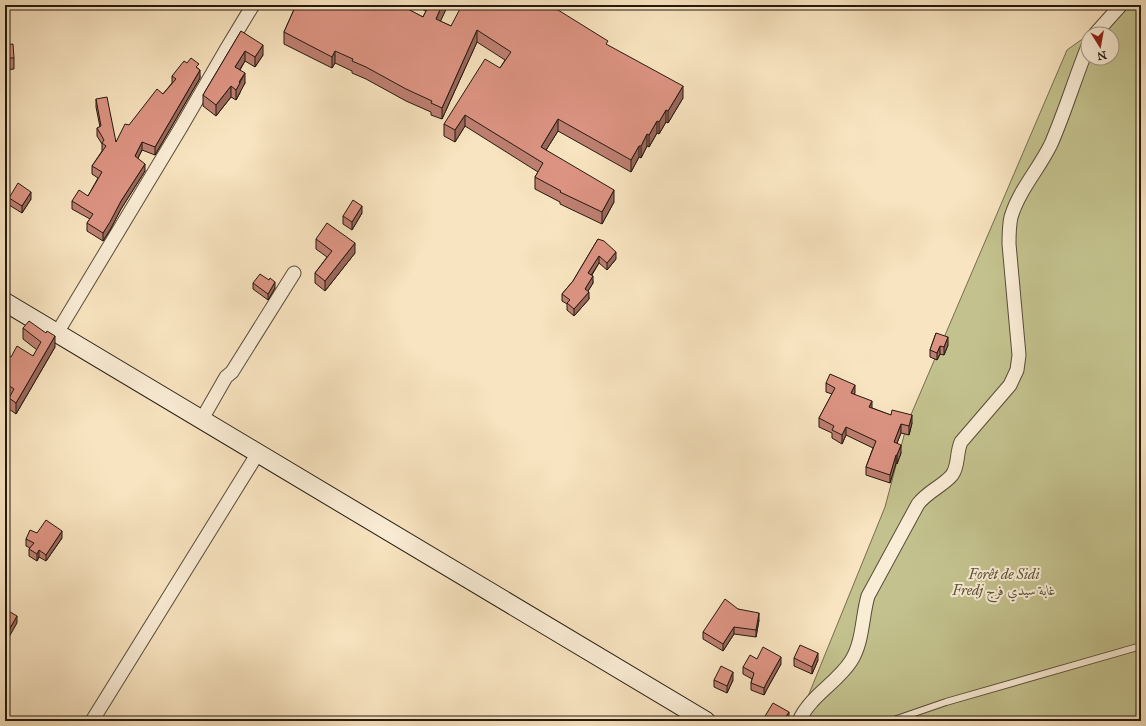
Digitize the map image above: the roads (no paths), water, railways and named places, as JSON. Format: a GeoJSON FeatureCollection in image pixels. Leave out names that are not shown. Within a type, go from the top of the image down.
{"type":"FeatureCollection","features":[{"type":"Feature","properties":{"kind":"main road"},"geometry":{"type":"LineString","coordinates":[[5,302],[706,721]]}},
{"type":"Feature","properties":{"kind":"street"},"geometry":{"type":"LineString","coordinates":[[57,333],[253,5]]}},
{"type":"Feature","properties":{"kind":"street"},"geometry":{"type":"LineString","coordinates":[[1103,26],[1121,5]]}},
{"type":"Feature","properties":{"kind":"street"},"geometry":{"type":"LineString","coordinates":[[799,721],[808,706],[845,669],[855,655],[858,648],[866,603],[871,589],[918,504],[926,495],[952,475],[956,466],[961,442],[1010,385],[1016,370],[1019,354],[1009,244],[1011,217],[1021,194],[1050,145],[1080,66]]}},
{"type":"Feature","properties":{"kind":"street"},"geometry":{"type":"LineString","coordinates":[[202,420],[226,377],[232,372],[294,273]]}},
{"type":"Feature","properties":{"kind":"street"},"geometry":{"type":"LineString","coordinates":[[92,721],[258,453]]}},
{"type":"Feature","properties":{"kind":"lane"},"geometry":{"type":"LineString","coordinates":[[891,721],[946,702],[1141,646]]}},
{"type":"Feature","properties":{"kind":"park label","name":"Forêt de Sidi Fredj غابة سيدي فرج"},"geometry":{"type":"Point","coordinates":[1004,582]}}]}
